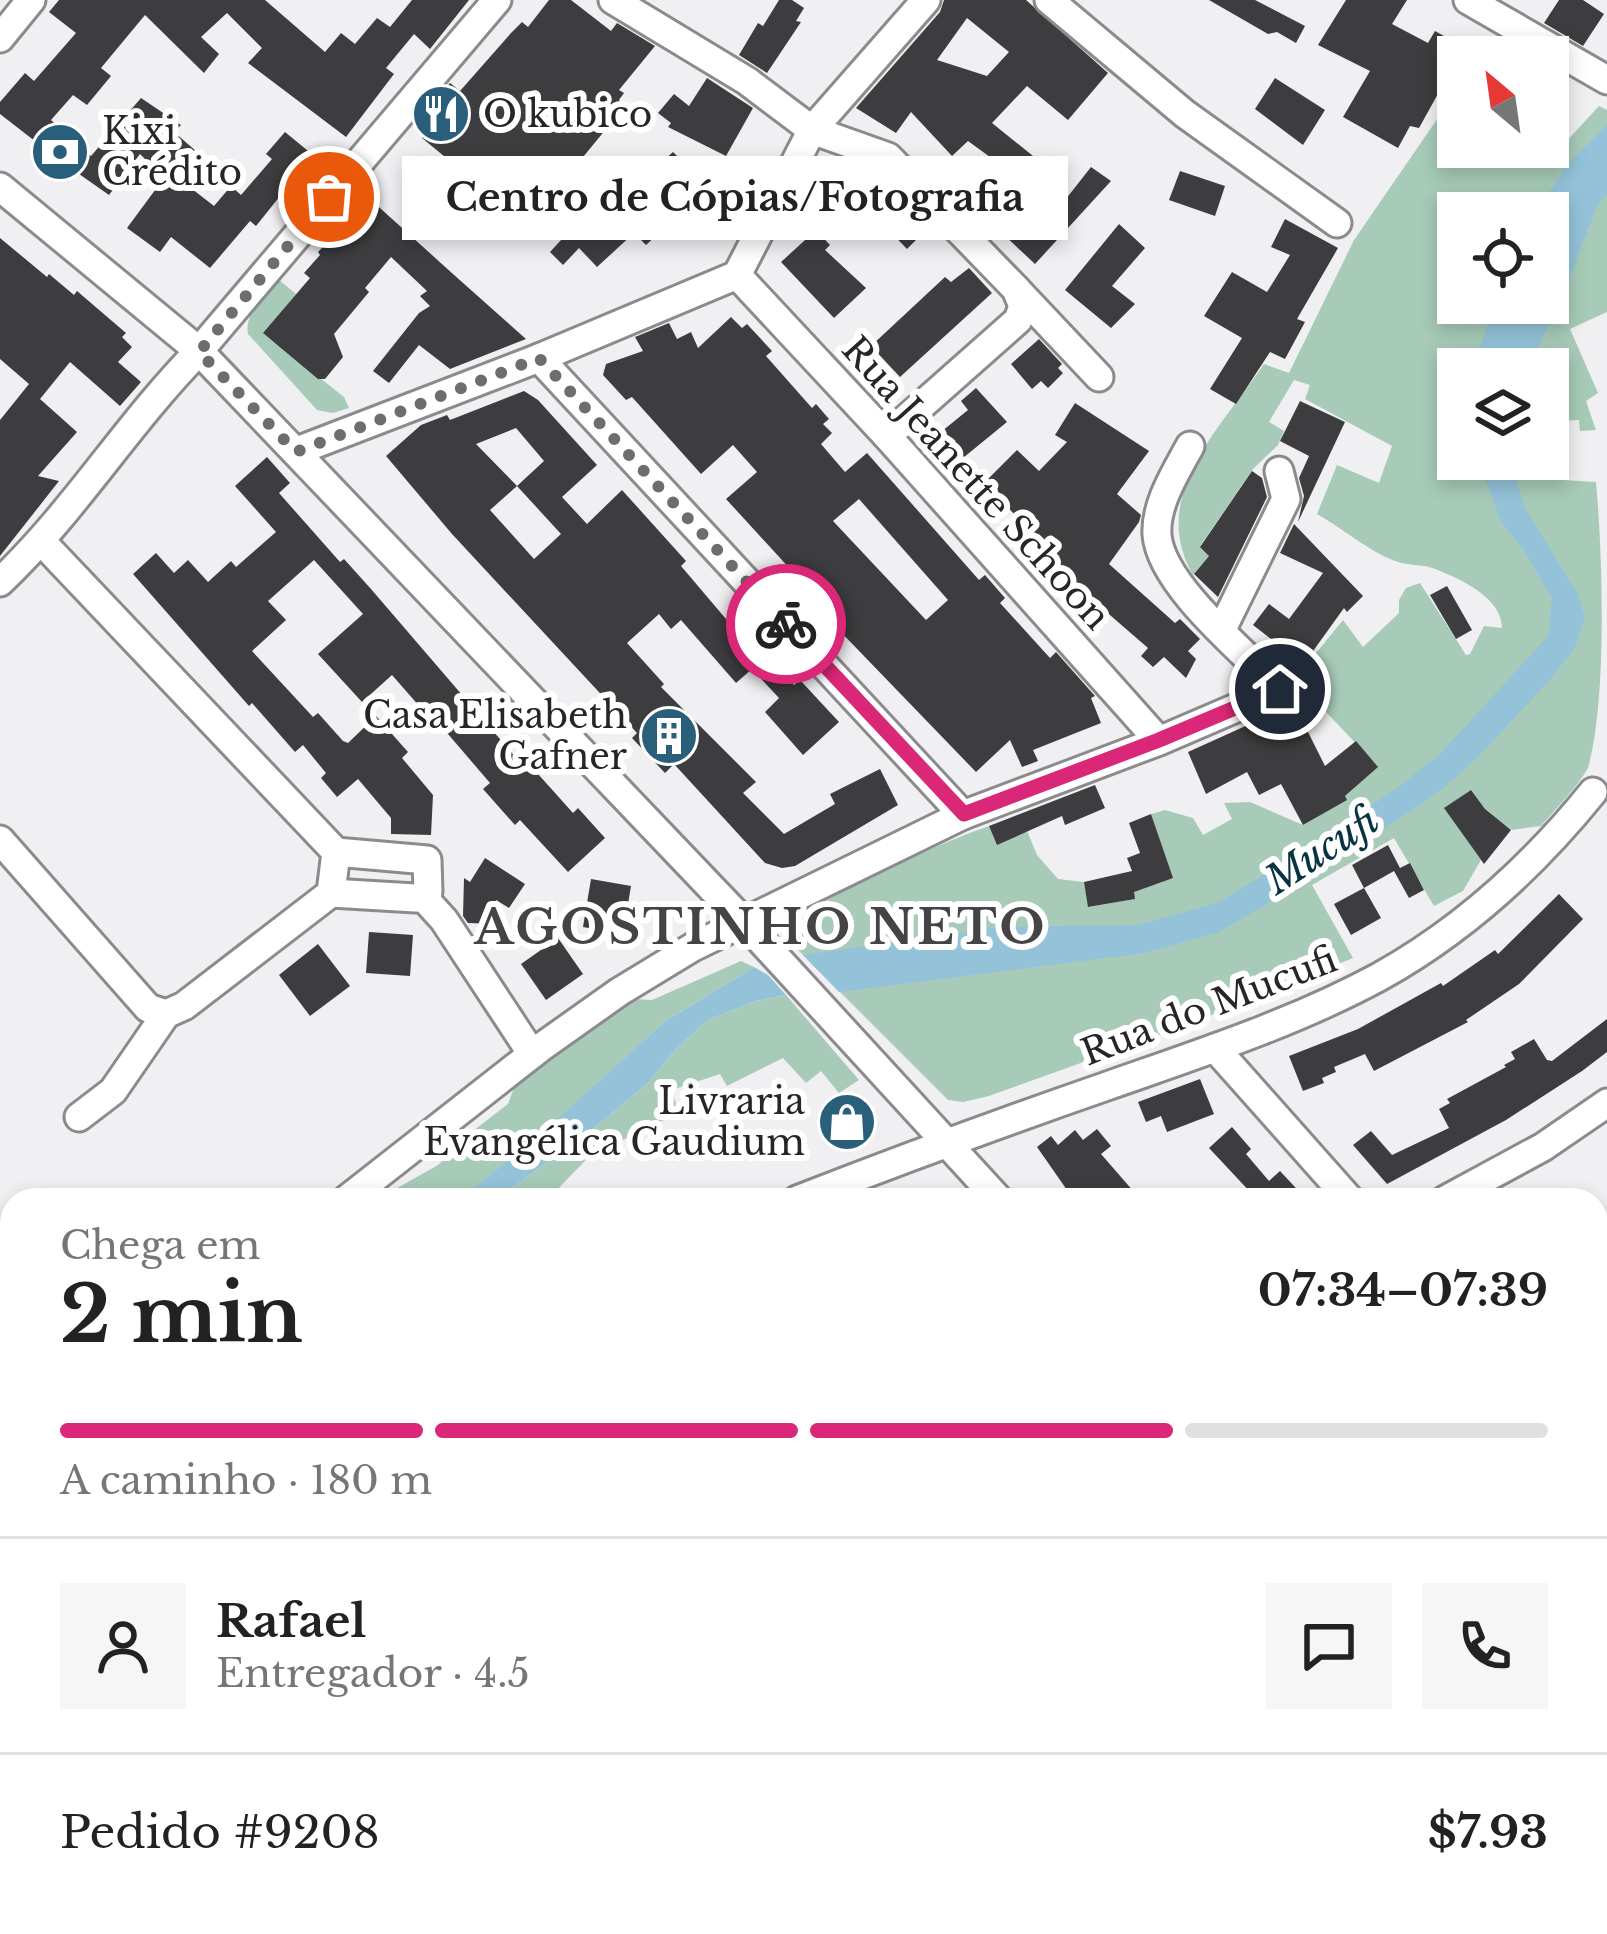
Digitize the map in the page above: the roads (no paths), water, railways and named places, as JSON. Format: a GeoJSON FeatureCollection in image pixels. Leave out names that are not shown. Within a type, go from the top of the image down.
{"type":"FeatureCollection","features":[{"type":"Feature","properties":{"kind":"street"},"geometry":{"type":"LineString","coordinates":[[0,38],[31,0]]}},
{"type":"Feature","properties":{"kind":"street"},"geometry":{"type":"LineString","coordinates":[[0,582],[42,542],[162,388],[199,352],[497,0]]}},
{"type":"Feature","properties":{"kind":"street"},"geometry":{"type":"LineString","coordinates":[[613,0],[747,81],[812,130],[888,157],[1100,377]]}},
{"type":"Feature","properties":{"kind":"street"},"geometry":{"type":"LineString","coordinates":[[296,452],[737,275],[812,130],[926,0]]}},
{"type":"Feature","properties":{"kind":"street"},"geometry":{"type":"LineString","coordinates":[[1049,0],[1185,114],[1336,223]]}},
{"type":"Feature","properties":{"kind":"street"},"geometry":{"type":"LineString","coordinates":[[1468,0],[1598,74]]}},
{"type":"Feature","properties":{"kind":"street"},"geometry":{"type":"LineString","coordinates":[[0,187],[199,352],[744,922],[988,1188]]}},
{"type":"Feature","properties":{"kind":"street","name":"Rua Jeanette Schoon"},"geometry":{"type":"LineString","coordinates":[[737,275],[1159,740]]}},
{"type":"Feature","properties":{"kind":"street"},"geometry":{"type":"LineString","coordinates":[[887,436],[1018,320],[1023,307],[1016,289]]}},
{"type":"Feature","properties":{"kind":"street"},"geometry":{"type":"LineString","coordinates":[[539,358],[964,814]]}},
{"type":"Feature","properties":{"kind":"street"},"geometry":{"type":"LineString","coordinates":[[361,1188],[532,1054],[693,947],[964,814],[1280,689],[1171,573],[1157,533],[1166,495],[1190,446]]}},
{"type":"Feature","properties":{"kind":"street"},"geometry":{"type":"LineString","coordinates":[[1222,629],[1286,499],[1279,471]]}},
{"type":"Feature","properties":{"kind":"street"},"geometry":{"type":"LineString","coordinates":[[42,542],[336,852],[427,860],[424,898]]}},
{"type":"Feature","properties":{"kind":"street","name":"Rua do Mucufi"},"geometry":{"type":"LineString","coordinates":[[828,1188],[1215,1048],[1378,977],[1428,946],[1508,883],[1593,792]]}},
{"type":"Feature","properties":{"kind":"street"},"geometry":{"type":"LineString","coordinates":[[0,840],[148,1008],[166,1014]]}},
{"type":"Feature","properties":{"kind":"street"},"geometry":{"type":"LineString","coordinates":[[331,893],[336,852]]}},
{"type":"Feature","properties":{"kind":"street"},"geometry":{"type":"LineString","coordinates":[[79,1117],[113,1091],[166,1014],[184,1006],[331,893],[424,898],[444,920],[532,1054]]}},
{"type":"Feature","properties":{"kind":"street"},"geometry":{"type":"LineString","coordinates":[[1215,1048],[1340,1188]]}},
{"type":"Feature","properties":{"kind":"street"},"geometry":{"type":"LineString","coordinates":[[1467,1188],[1543,1147],[1607,1103]]}},
{"type":"Feature","properties":{"kind":"water"},"geometry":{"type":"Polygon","coordinates":[[[1607,125],[1607,194],[1597,206],[1569,279],[1569,192],[1550,192],[1569,163],[1607,125]]]}},
{"type":"Feature","properties":{"kind":"water"},"geometry":{"type":"Polygon","coordinates":[[[1488,324],[1550,324],[1538,348],[1480,348],[1488,324]]]}},
{"type":"Feature","properties":{"kind":"water","name":"Mucufi"},"geometry":{"type":"Polygon","coordinates":[[[1486,480],[1516,480],[1525,508],[1577,592],[1585,617],[1575,648],[1477,758],[1440,791],[1311,878],[1219,932],[1145,953],[839,992],[803,955],[1001,927],[1138,925],[1217,903],[1331,834],[1438,756],[1548,636],[1552,599],[1524,550],[1501,522],[1486,480]]]}},
{"type":"Feature","properties":{"kind":"water"},"geometry":{"type":"Polygon","coordinates":[[[754,967],[786,995],[708,1020],[648,1083],[512,1188],[474,1188],[538,1137],[664,1022],[754,967]]]}},
{"type":"Feature","properties":{"kind":"place","name":"O kubico"},"geometry":{"type":"Point","coordinates":[441,114]}},
{"type":"Feature","properties":{"kind":"place","name":"Kixi Crédito"},"geometry":{"type":"Point","coordinates":[60,152]}},
{"type":"Feature","properties":{"kind":"place","name":"Centro de Cópias/Fotografia"},"geometry":{"type":"Point","coordinates":[329,197]}},
{"type":"Feature","properties":{"kind":"place","name":"Casa Elisabeth Gafner"},"geometry":{"type":"Point","coordinates":[669,736]}},
{"type":"Feature","properties":{"kind":"place","name":"Livraria Evangélica Gaudium"},"geometry":{"type":"Point","coordinates":[847,1122]}},
{"type":"Feature","properties":{"kind":"district","name":"AGOSTINHO NETO"},"geometry":{"type":"Point","coordinates":[761,927]}}]}
